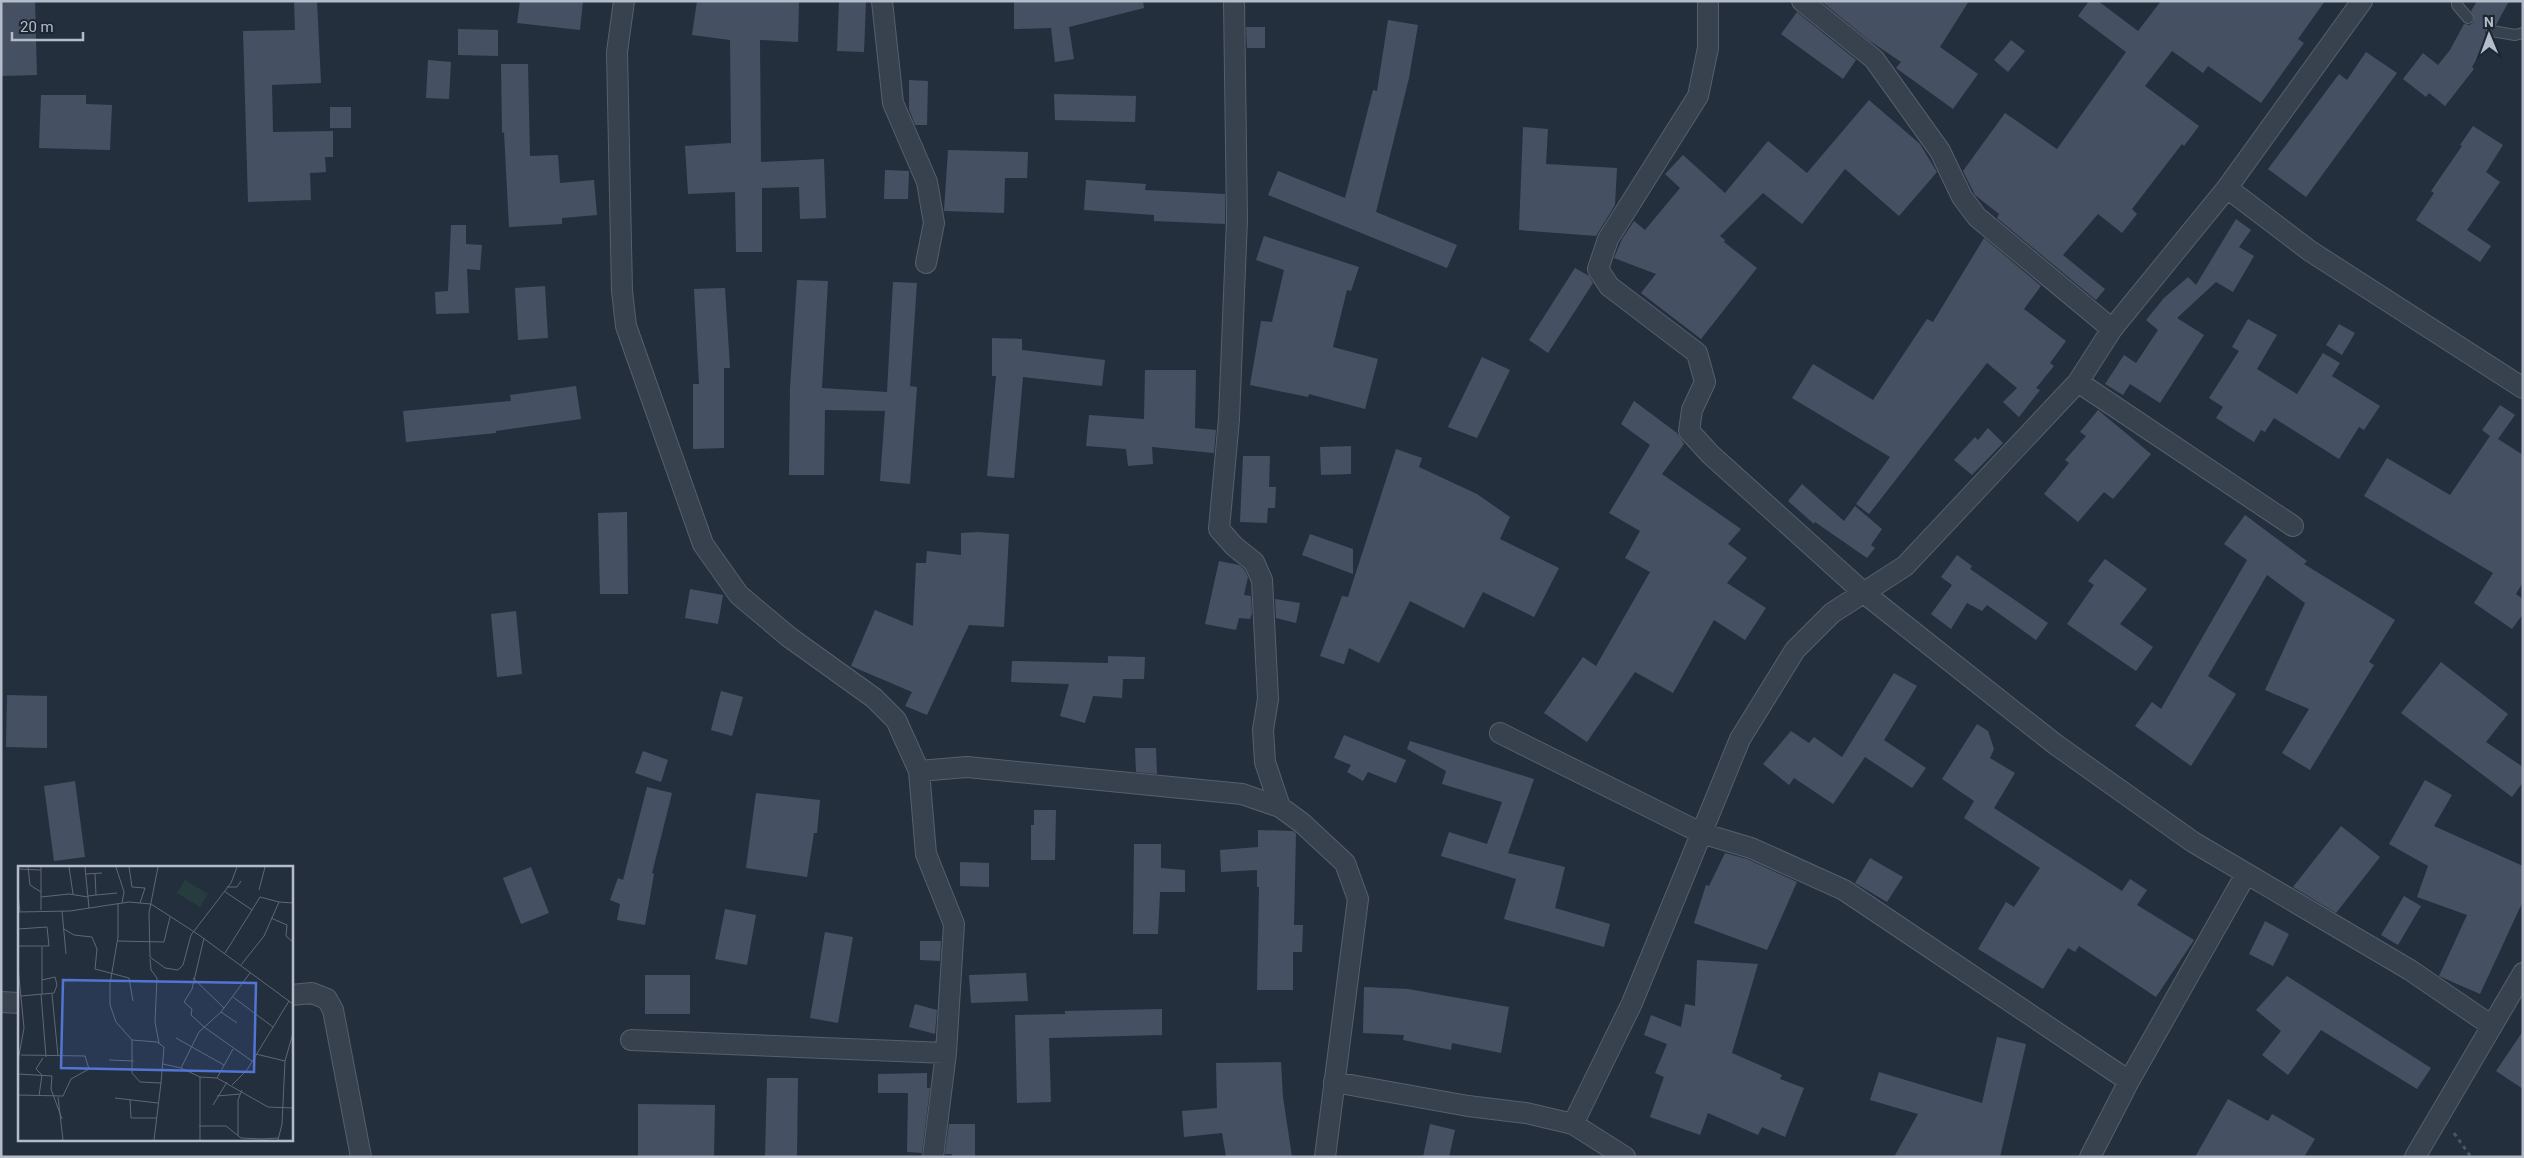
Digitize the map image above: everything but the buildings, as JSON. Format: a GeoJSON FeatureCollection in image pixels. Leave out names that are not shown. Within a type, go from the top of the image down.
{"type":"FeatureCollection","features":[{"type":"Feature","properties":{"kind":"street"},"geometry":{"type":"LineString","coordinates":[[624,1],[617,52],[622,290],[626,326],[702,544],[739,595],[789,637],[874,698],[896,720],[919,771],[926,854],[954,924],[946,1053],[933,1157]]}},
{"type":"Feature","properties":{"kind":"street"},"geometry":{"type":"LineString","coordinates":[[882,1],[893,104],[927,182],[933,215],[934,224],[926,263]]}},
{"type":"Feature","properties":{"kind":"street"},"geometry":{"type":"LineString","coordinates":[[1234,1],[1237,219],[1229,418],[1219,529],[1234,546],[1254,562],[1262,580],[1268,699],[1263,730],[1265,762],[1280,807]]}},
{"type":"Feature","properties":{"kind":"street"},"geometry":{"type":"LineString","coordinates":[[1708,1],[1708,48],[1698,96],[1608,239],[1598,269],[1609,286],[1697,353],[1705,382],[1692,410],[1689,431],[1710,454],[1864,593],[2055,744],[2193,842],[2410,970],[2492,1026]]}},
{"type":"Feature","properties":{"kind":"street"},"geometry":{"type":"LineString","coordinates":[[1802,1],[1874,58],[1940,151],[1962,197],[1977,217],[2112,329]]}},
{"type":"Feature","properties":{"kind":"street"},"geometry":{"type":"LineString","coordinates":[[1572,1124],[1632,1003],[1740,739],[1795,650],[1832,613],[1905,566],[2078,382],[2112,329],[2227,188],[2362,1]]}},
{"type":"Feature","properties":{"kind":"street"},"geometry":{"type":"LineString","coordinates":[[2227,188],[2310,251],[2523,388]]}},
{"type":"Feature","properties":{"kind":"street"},"geometry":{"type":"LineString","coordinates":[[2078,382],[2293,526]]}},
{"type":"Feature","properties":{"kind":"street"},"geometry":{"type":"LineString","coordinates":[[1500,733],[1702,833],[1751,848],[1844,890],[2129,1081]]}},
{"type":"Feature","properties":{"kind":"street"},"geometry":{"type":"LineString","coordinates":[[919,771],[967,767],[1242,794],[1280,807],[1302,823],[1345,863],[1358,899],[1325,1157]]}},
{"type":"Feature","properties":{"kind":"street"},"geometry":{"type":"LineString","coordinates":[[2090,1157],[2129,1081],[2246,874]]}},
{"type":"Feature","properties":{"kind":"street"},"geometry":{"type":"LineString","coordinates":[[2415,1157],[2523,973]]}},
{"type":"Feature","properties":{"kind":"street"},"geometry":{"type":"LineString","coordinates":[[292,995],[312,993],[327,999],[334,1010],[361,1157]]}},
{"type":"Feature","properties":{"kind":"street"},"geometry":{"type":"LineString","coordinates":[[1,1002],[18,1003]]}},
{"type":"Feature","properties":{"kind":"street"},"geometry":{"type":"LineString","coordinates":[[632,1040],[946,1053]]}},
{"type":"Feature","properties":{"kind":"street"},"geometry":{"type":"LineString","coordinates":[[1334,1082],[1468,1106],[1526,1113],[1572,1124],[1625,1157]]}},
{"type":"Feature","properties":{"kind":"lane"},"geometry":{"type":"LineString","coordinates":[[2457,1],[2457,5],[2468,18]]}},
{"type":"Feature","properties":{"kind":"lane"},"geometry":{"type":"LineString","coordinates":[[2492,32],[2515,35],[2523,33]]}}]}
